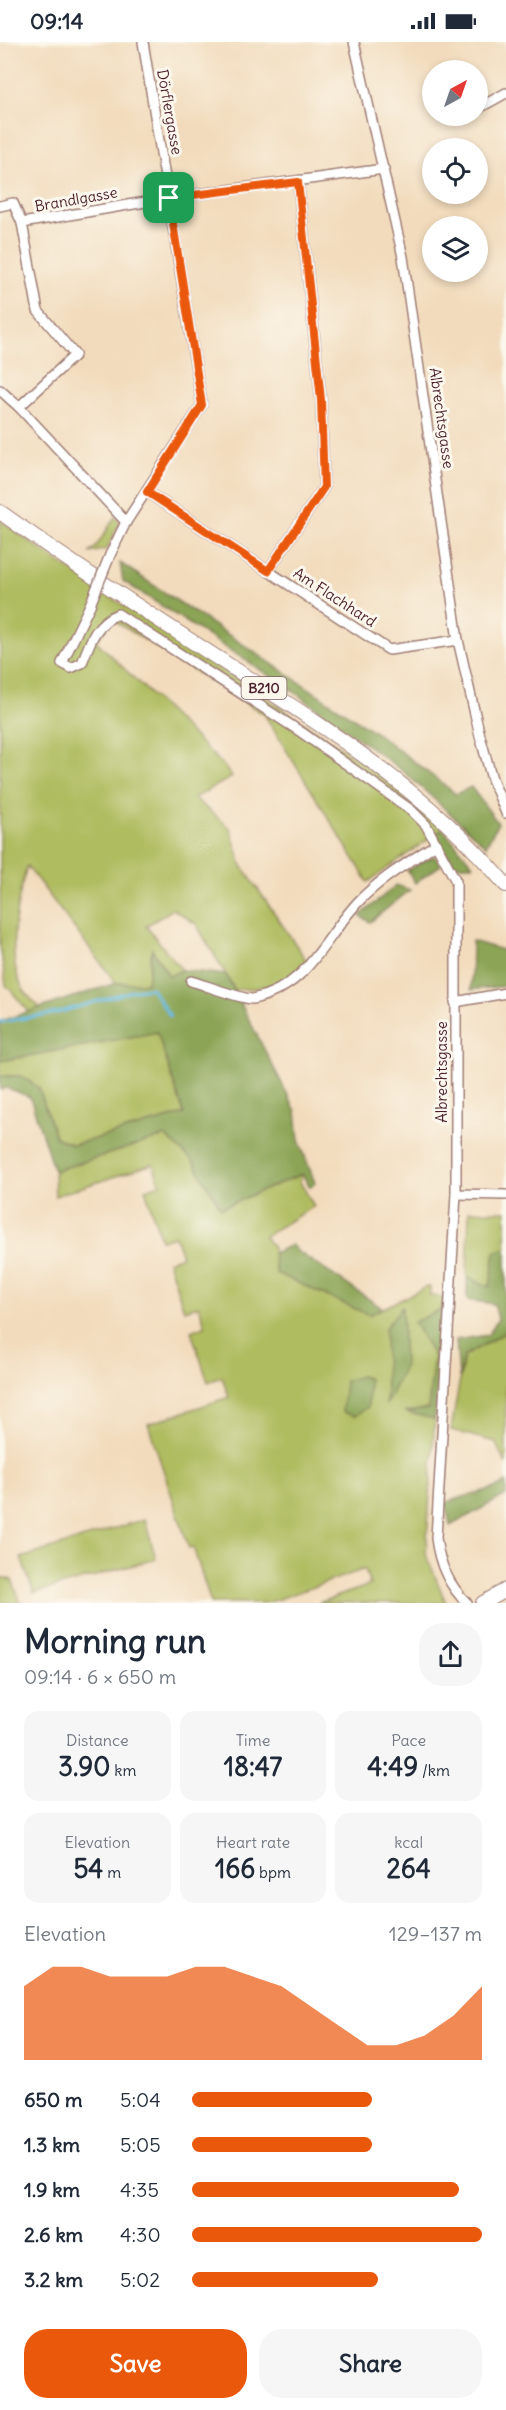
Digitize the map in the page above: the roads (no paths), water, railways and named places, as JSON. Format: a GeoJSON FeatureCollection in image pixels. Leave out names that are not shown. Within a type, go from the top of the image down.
{"type":"FeatureCollection","features":[{"type":"Feature","properties":{"kind":"main road","name":"B210"},"geometry":{"type":"LineString","coordinates":[[0,512],[102,583],[332,732],[385,770],[448,823],[506,885]]}},
{"type":"Feature","properties":{"kind":"main road"},"geometry":{"type":"LineString","coordinates":[[483,1603],[506,1590]]}},
{"type":"Feature","properties":{"kind":"street","name":"Dörflergasse"},"geometry":{"type":"LineString","coordinates":[[90,605],[126,522],[202,405],[143,42]]}},
{"type":"Feature","properties":{"kind":"street","name":"Albrechtsgasse"},"geometry":{"type":"LineString","coordinates":[[354,42],[404,256],[458,640],[480,736],[506,813]]}},
{"type":"Feature","properties":{"kind":"street"},"geometry":{"type":"LineString","coordinates":[[488,103],[506,93]]}},
{"type":"Feature","properties":{"kind":"street","name":"Brandlgasse"},"geometry":{"type":"LineString","coordinates":[[0,206],[14,203],[22,223],[169,198],[384,169]]}},
{"type":"Feature","properties":{"kind":"street"},"geometry":{"type":"LineString","coordinates":[[268,571],[324,487],[321,400],[298,182]]}},
{"type":"Feature","properties":{"kind":"street"},"geometry":{"type":"LineString","coordinates":[[19,407],[75,355],[38,311],[22,223]]}},
{"type":"Feature","properties":{"kind":"street"},"geometry":{"type":"LineString","coordinates":[[0,390],[19,407],[126,522]]}},
{"type":"Feature","properties":{"kind":"street","name":"Am Flachhard"},"geometry":{"type":"LineString","coordinates":[[147,492],[389,650],[458,640]]}},
{"type":"Feature","properties":{"kind":"street","name":"Albrechtsgasse"},"geometry":{"type":"LineString","coordinates":[[90,605],[62,663],[71,668],[82,663],[92,636],[106,618],[118,614],[361,774],[411,810],[426,825],[456,881],[456,1194],[436,1538],[438,1557],[449,1581],[467,1603]]}},
{"type":"Feature","properties":{"kind":"street"},"geometry":{"type":"LineString","coordinates":[[191,981],[250,1000],[278,989],[315,961],[358,902],[389,874],[436,844]]}},
{"type":"Feature","properties":{"kind":"street"},"geometry":{"type":"LineString","coordinates":[[456,1002],[506,993]]}},
{"type":"Feature","properties":{"kind":"street"},"geometry":{"type":"LineString","coordinates":[[456,1194],[506,1195]]}},
{"type":"Feature","properties":{"kind":"waterway"},"geometry":{"type":"LineString","coordinates":[[0,1022],[57,1013],[135,990],[151,988],[170,1016]]}}]}
